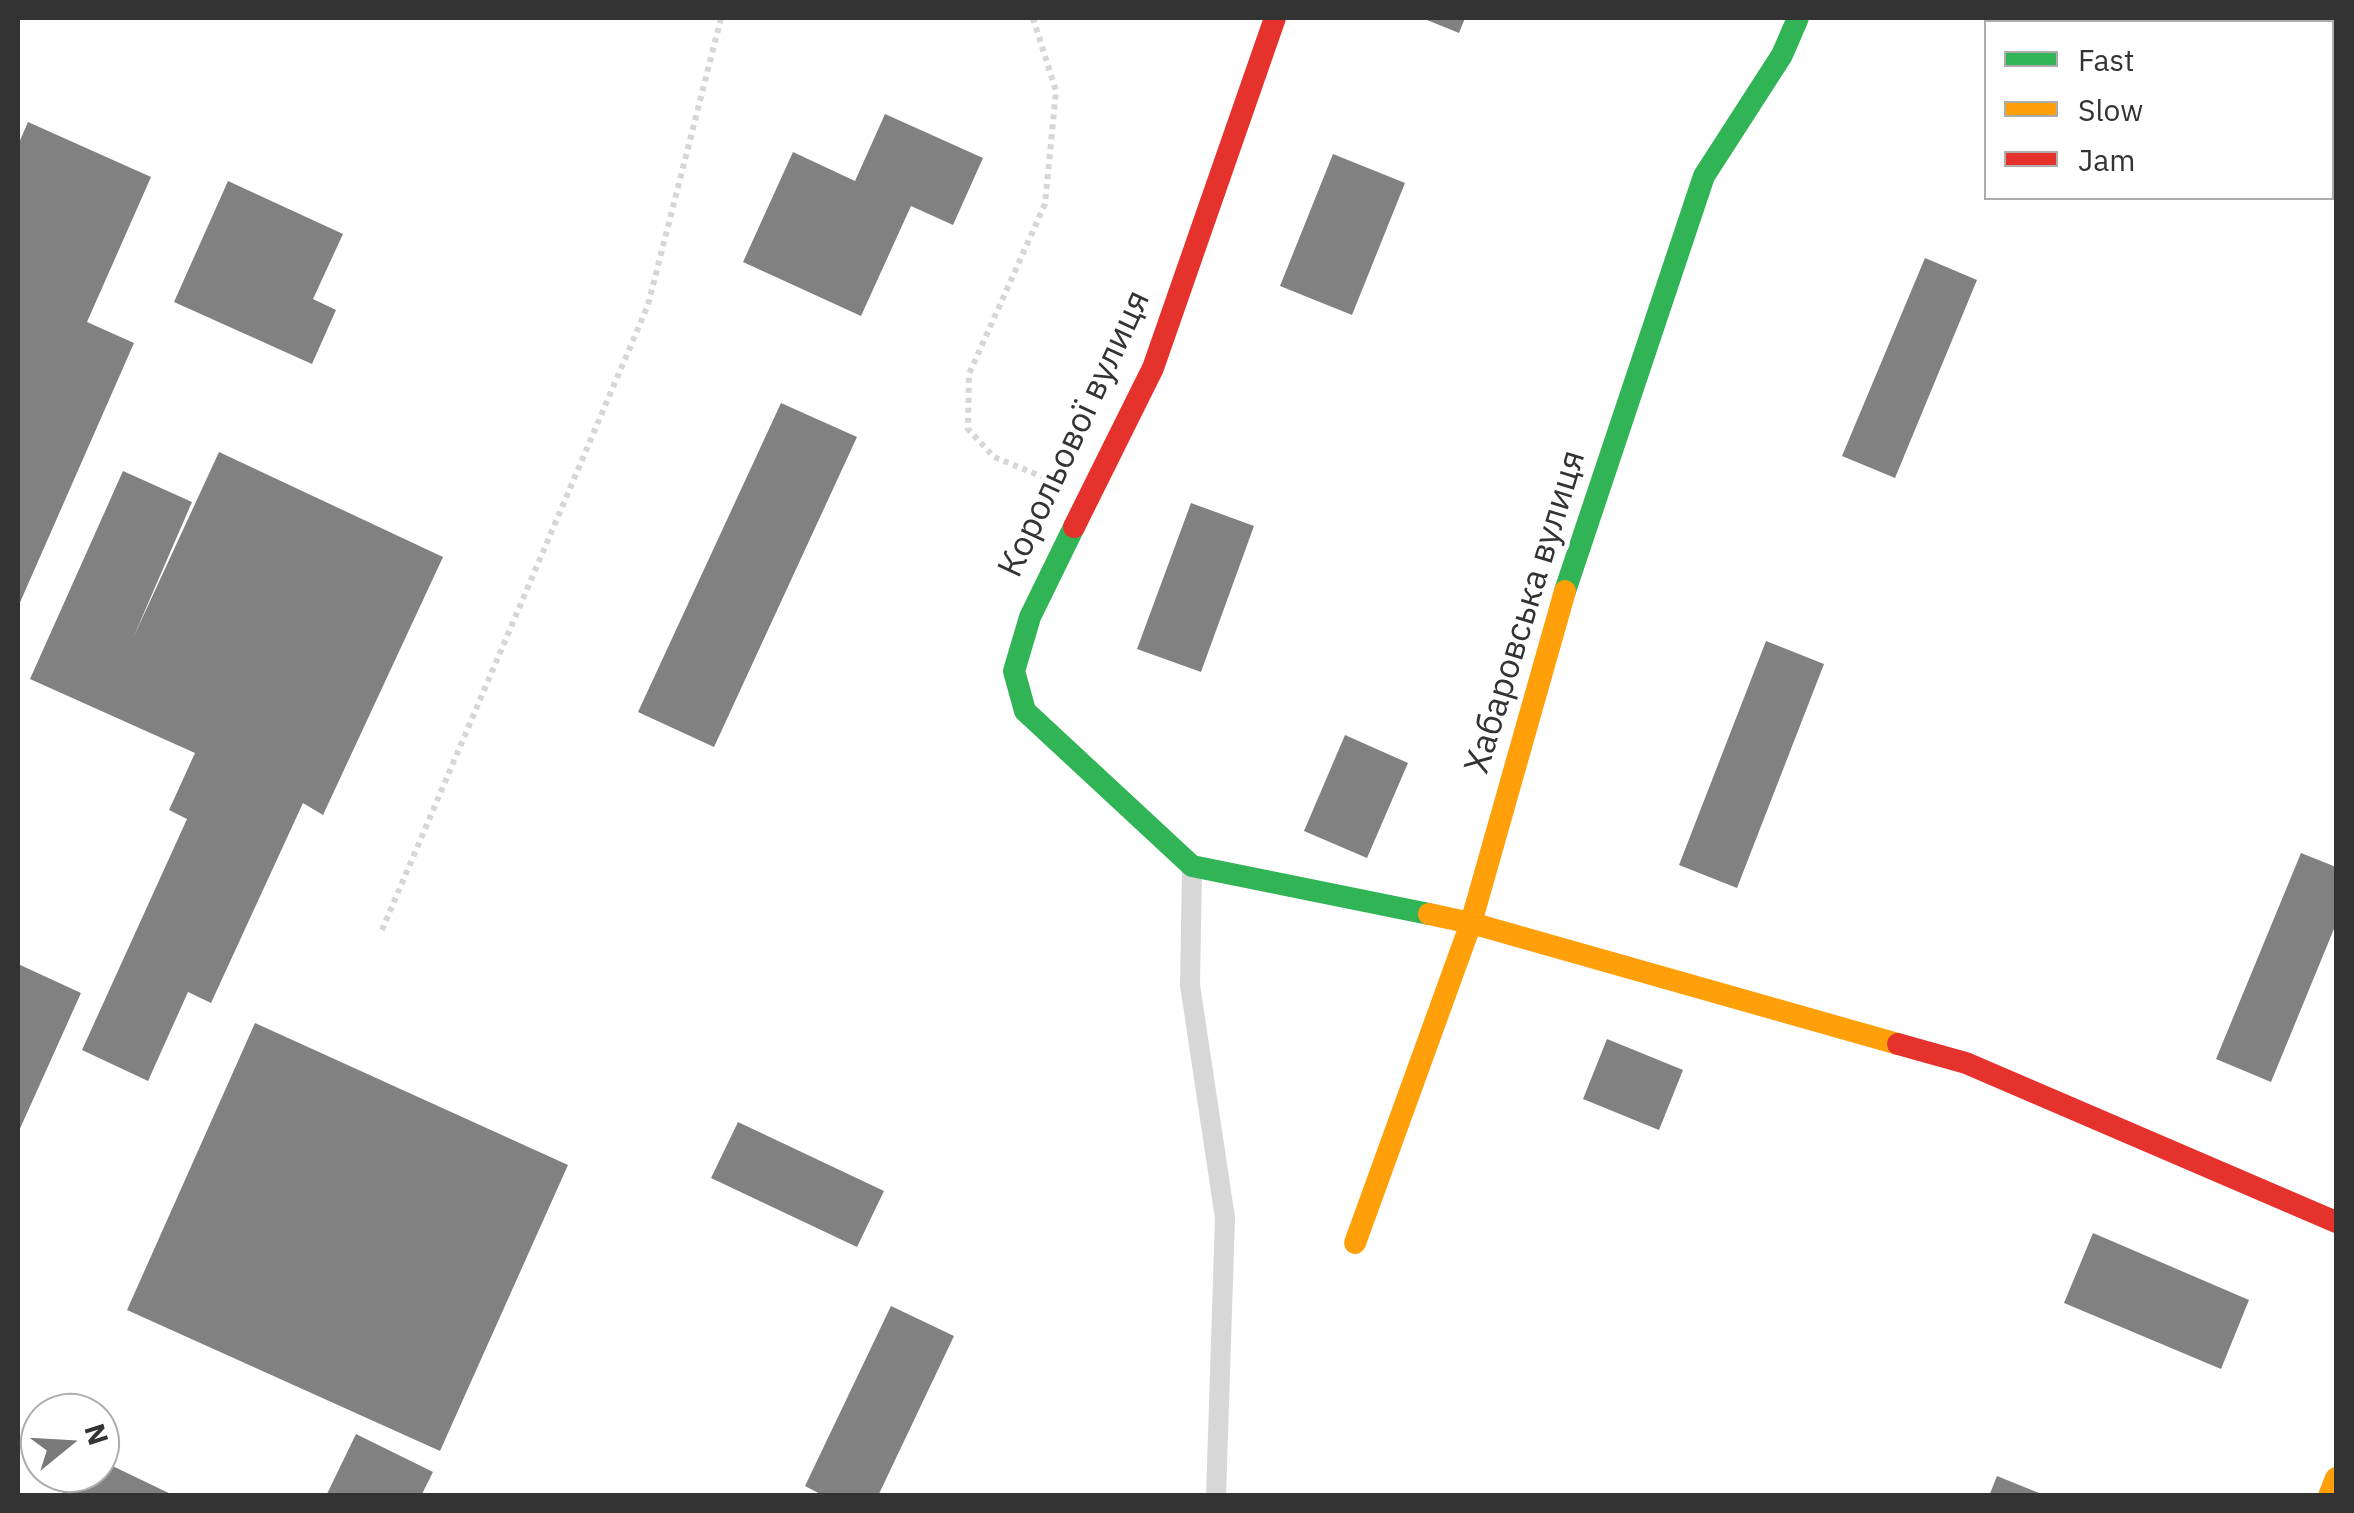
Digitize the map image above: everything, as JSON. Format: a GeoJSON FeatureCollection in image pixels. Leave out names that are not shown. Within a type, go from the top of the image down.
{"type":"FeatureCollection","features":[{"type":"Feature","properties":{"kind":"street","name":"Корольової вулиця"},"geometry":{"type":"LineString","coordinates":[[1192,866],[1026,711],[1014,671],[1030,616],[1153,368],[1274,18]]}},
{"type":"Feature","properties":{"kind":"street","name":"Хабаровська вулиця"},"geometry":{"type":"LineString","coordinates":[[1355,1243],[1470,923],[1560,605],[1704,176],[1782,55],[1798,18]]}},
{"type":"Feature","properties":{"kind":"street"},"geometry":{"type":"LineString","coordinates":[[1192,866],[1470,923],[1966,1063],[2336,1222]]}},
{"type":"Feature","properties":{"kind":"street"},"geometry":{"type":"LineString","coordinates":[[2329,1496],[2336,1478]]}},
{"type":"Feature","properties":{"kind":"lane"},"geometry":{"type":"LineString","coordinates":[[1192,866],[1190,985],[1225,1218],[1216,1496]]}},
{"type":"Feature","properties":{"kind":"path"},"geometry":{"type":"LineString","coordinates":[[382,930],[648,305],[721,18]]}},
{"type":"Feature","properties":{"kind":"path"},"geometry":{"type":"LineString","coordinates":[[1033,18],[1056,92],[1045,204],[969,374],[968,428],[994,457],[1090,495]]}},
{"type":"Feature","properties":{"kind":"building"},"geometry":{"type":"Polygon","coordinates":[[[1422,18],[1465,18],[1459,33],[1422,18]]]}},
{"type":"Feature","properties":{"kind":"building"},"geometry":{"type":"Polygon","coordinates":[[[885,114],[983,158],[953,225],[911,206],[861,316],[743,262],[793,152],[855,181],[885,114]]]}},
{"type":"Feature","properties":{"kind":"building"},"geometry":{"type":"Polygon","coordinates":[[[28,122],[151,177],[87,322],[134,343],[18,607],[18,145],[28,122]]]}},
{"type":"Feature","properties":{"kind":"building"},"geometry":{"type":"Polygon","coordinates":[[[1333,154],[1405,183],[1352,315],[1280,286],[1333,154]]]}},
{"type":"Feature","properties":{"kind":"building"},"geometry":{"type":"Polygon","coordinates":[[[228,181],[343,234],[313,299],[336,310],[312,364],[174,302],[228,181]]]}},
{"type":"Feature","properties":{"kind":"building"},"geometry":{"type":"Polygon","coordinates":[[[1925,258],[1977,280],[1895,478],[1842,456],[1925,258]]]}},
{"type":"Feature","properties":{"kind":"building"},"geometry":{"type":"Polygon","coordinates":[[[781,403],[857,437],[714,747],[638,712],[781,403]]]}},
{"type":"Feature","properties":{"kind":"building"},"geometry":{"type":"Polygon","coordinates":[[[219,452],[443,557],[323,815],[303,803],[211,1003],[188,992],[148,1081],[82,1050],[187,819],[169,810],[195,753],[30,679],[123,471],[192,502],[133,638],[219,452]]]}},
{"type":"Feature","properties":{"kind":"building"},"geometry":{"type":"Polygon","coordinates":[[[1191,503],[1254,526],[1201,672],[1137,649],[1191,503]]]}},
{"type":"Feature","properties":{"kind":"building"},"geometry":{"type":"Polygon","coordinates":[[[1766,641],[1824,664],[1737,888],[1679,865],[1766,641]]]}},
{"type":"Feature","properties":{"kind":"building"},"geometry":{"type":"Polygon","coordinates":[[[1345,735],[1408,763],[1367,858],[1304,831],[1345,735]]]}},
{"type":"Feature","properties":{"kind":"building"},"geometry":{"type":"Polygon","coordinates":[[[2301,853],[2336,867],[2336,924],[2271,1082],[2216,1059],[2301,853]]]}},
{"type":"Feature","properties":{"kind":"building"},"geometry":{"type":"Polygon","coordinates":[[[18,964],[81,993],[18,1133],[18,964]]]}},
{"type":"Feature","properties":{"kind":"building"},"geometry":{"type":"Polygon","coordinates":[[[255,1023],[568,1165],[440,1451],[127,1310],[255,1023]]]}},
{"type":"Feature","properties":{"kind":"building"},"geometry":{"type":"Polygon","coordinates":[[[1607,1039],[1683,1070],[1659,1130],[1583,1099],[1607,1039]]]}},
{"type":"Feature","properties":{"kind":"building"},"geometry":{"type":"Polygon","coordinates":[[[738,1122],[884,1191],[857,1247],[711,1178],[738,1122]]]}},
{"type":"Feature","properties":{"kind":"building"},"geometry":{"type":"Polygon","coordinates":[[[2093,1233],[2249,1300],[2221,1369],[2064,1303],[2093,1233]]]}},
{"type":"Feature","properties":{"kind":"building"},"geometry":{"type":"Polygon","coordinates":[[[891,1306],[954,1336],[878,1496],[824,1496],[805,1486],[891,1306]]]}},
{"type":"Feature","properties":{"kind":"building"},"geometry":{"type":"Polygon","coordinates":[[[356,1434],[433,1472],[421,1496],[326,1496],[356,1434]]]}},
{"type":"Feature","properties":{"kind":"building"},"geometry":{"type":"Polygon","coordinates":[[[120,1470],[175,1496],[61,1496],[120,1493],[120,1470]]]}},
{"type":"Feature","properties":{"kind":"building"},"geometry":{"type":"Polygon","coordinates":[[[1997,1476],[2044,1495],[2044,1496],[1989,1496],[1997,1476]]]}},
{"type":"Feature","properties":{"kind":"traffic: fast"},"geometry":{"type":"LineString","coordinates":[[1565,591],[1704,176],[1782,55],[1798,18]]}},
{"type":"Feature","properties":{"kind":"traffic: fast"},"geometry":{"type":"LineString","coordinates":[[1074,527],[1030,617],[1014,671],[1025,711],[1192,866],[1429,914]]}},
{"type":"Feature","properties":{"kind":"traffic: slow"},"geometry":{"type":"LineString","coordinates":[[1355,1243],[1471,923],[1565,591]]}},
{"type":"Feature","properties":{"kind":"traffic: slow"},"geometry":{"type":"LineString","coordinates":[[1429,914],[1898,1044]]}},
{"type":"Feature","properties":{"kind":"traffic: slow"},"geometry":{"type":"LineString","coordinates":[[2329,1496],[2336,1478]]}},
{"type":"Feature","properties":{"kind":"traffic: jam"},"geometry":{"type":"LineString","coordinates":[[1074,527],[1153,368],[1275,18]]}},
{"type":"Feature","properties":{"kind":"traffic: jam"},"geometry":{"type":"LineString","coordinates":[[1898,1044],[1966,1063],[2336,1222]]}}]}
